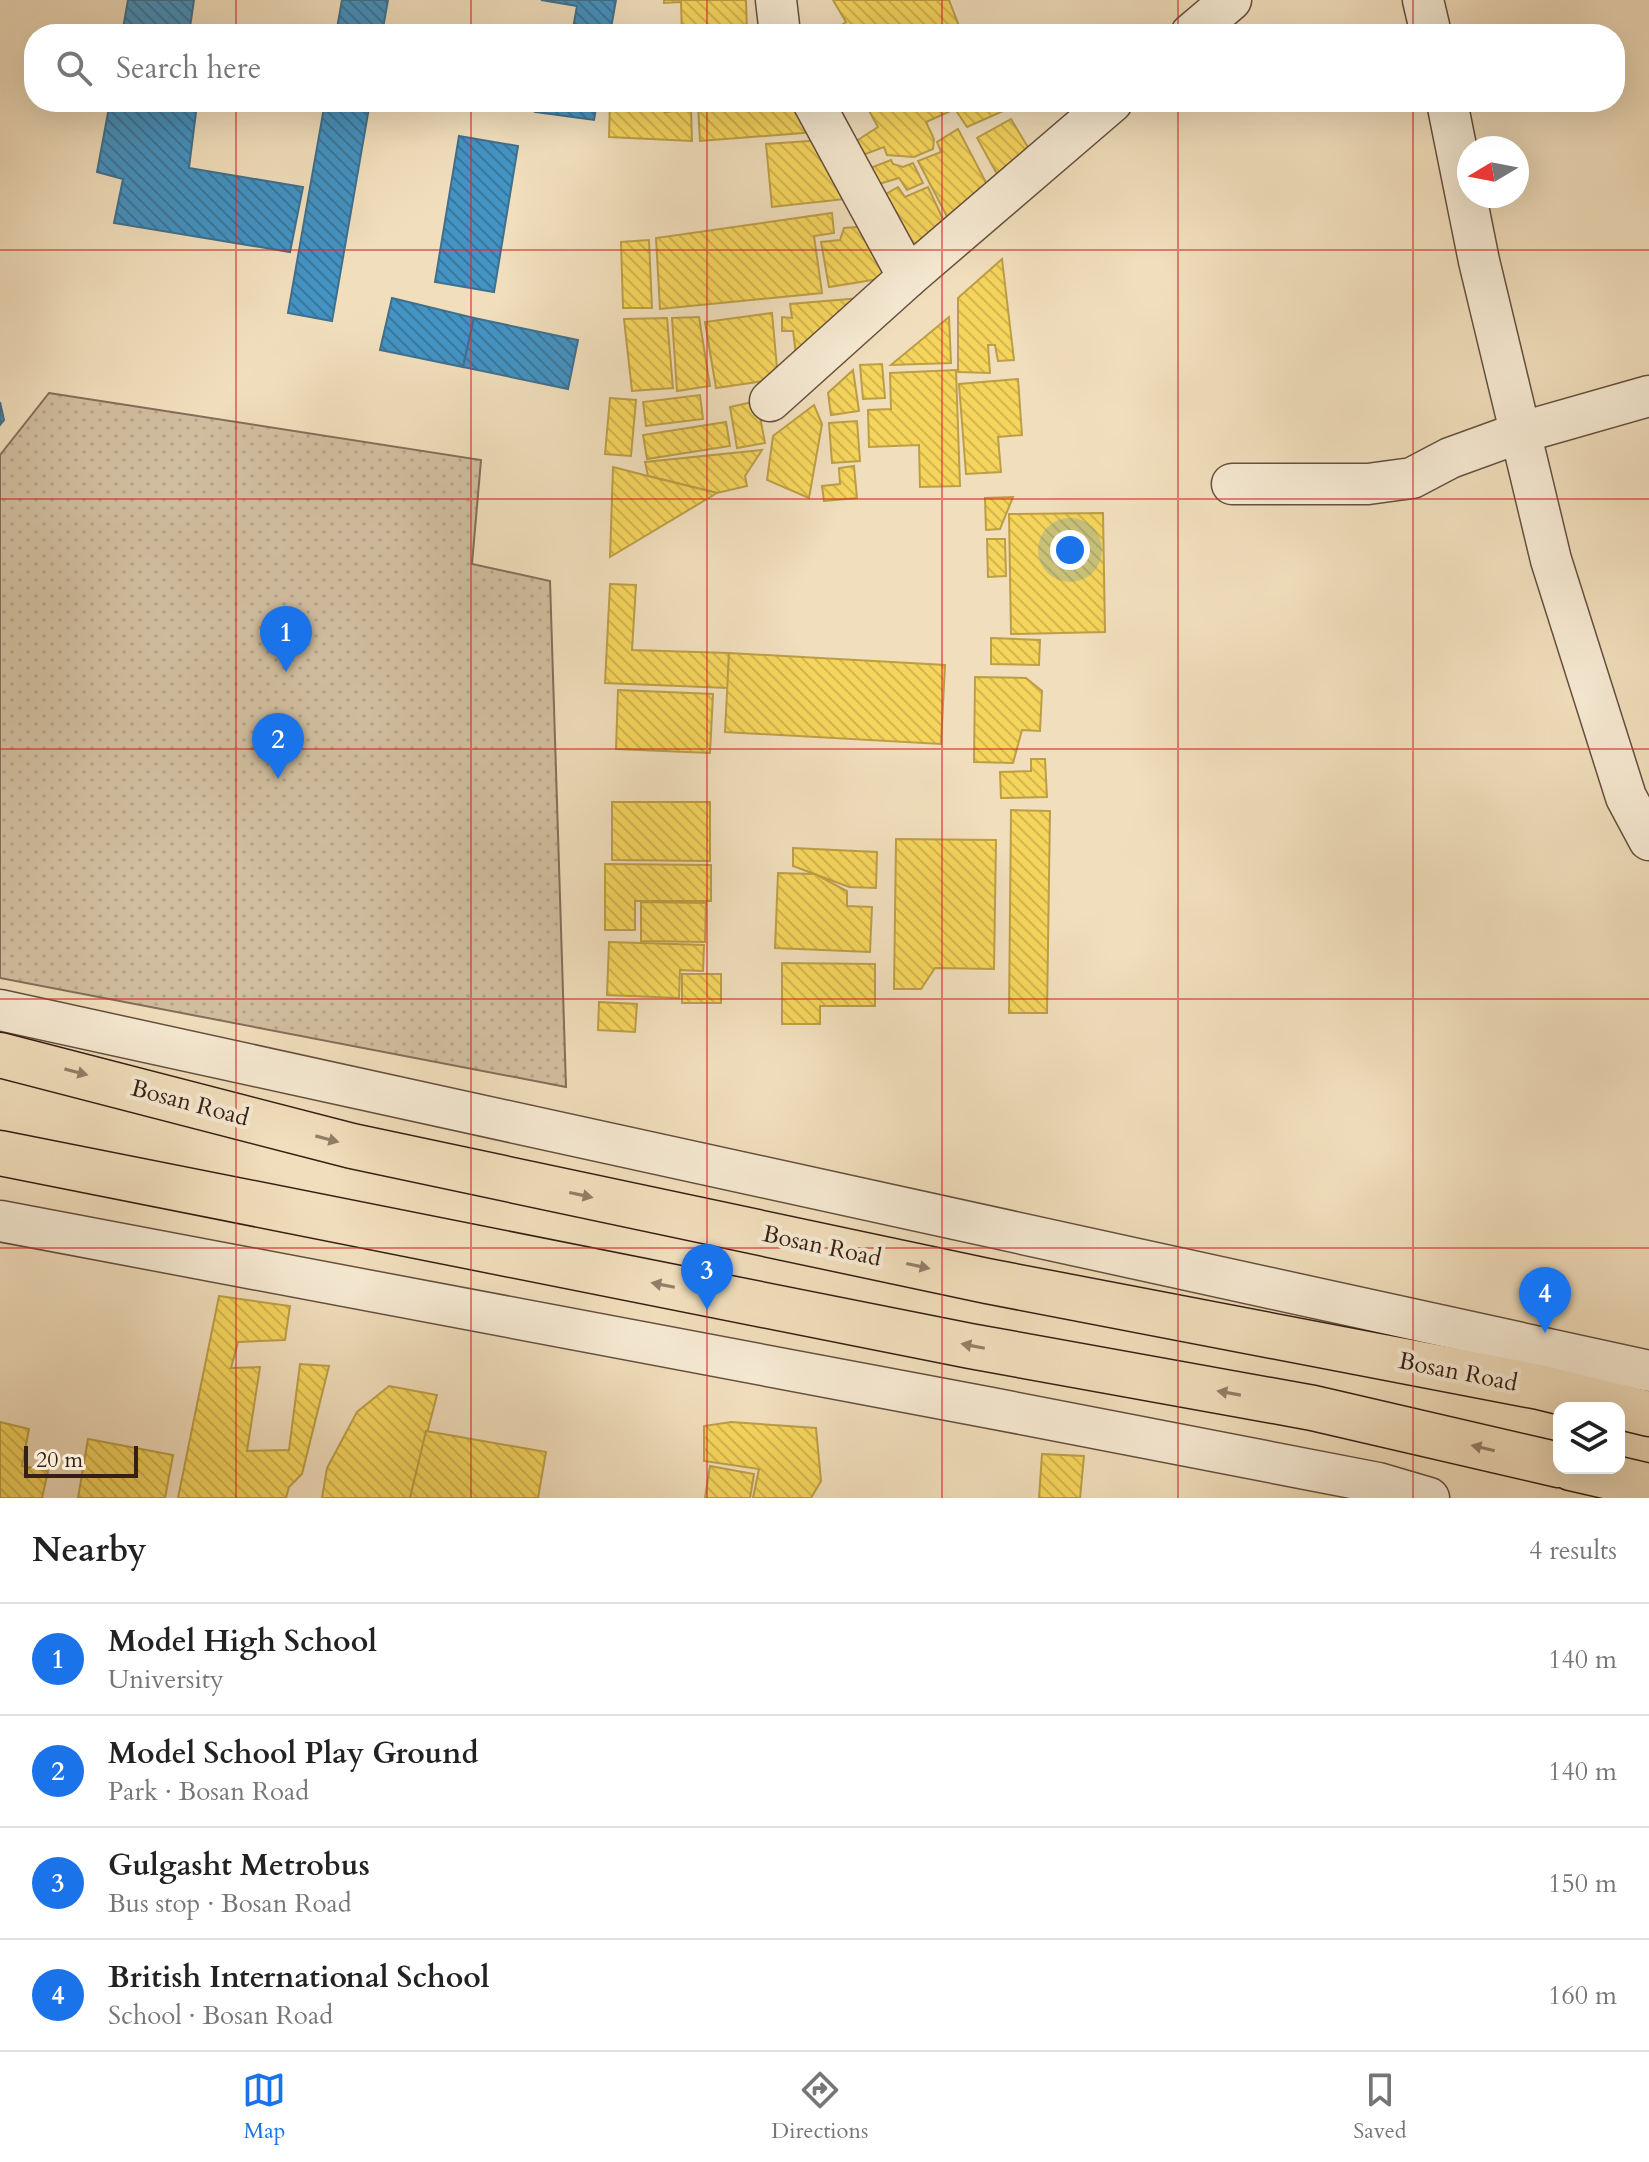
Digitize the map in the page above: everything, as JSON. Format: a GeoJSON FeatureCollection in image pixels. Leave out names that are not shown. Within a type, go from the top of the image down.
{"type":"FeatureCollection","features":[{"type":"Feature","properties":{"kind":"main road","name":"Bosan Road"},"geometry":{"type":"LineString","coordinates":[[0,1055],[367,1149],[987,1281],[1539,1387],[1649,1414]]}},
{"type":"Feature","properties":{"kind":"main road"},"geometry":{"type":"LineString","coordinates":[[0,1153],[970,1346],[1313,1408],[1553,1464]]}},
{"type":"Feature","properties":{"kind":"main road"},"geometry":{"type":"LineString","coordinates":[[1597,1474],[1649,1486]]}},
{"type":"Feature","properties":{"kind":"street"},"geometry":{"type":"LineString","coordinates":[[776,0],[779,24]]}},
{"type":"Feature","properties":{"kind":"street"},"geometry":{"type":"LineString","coordinates":[[1203,24],[1231,0]]}},
{"type":"Feature","properties":{"kind":"street"},"geometry":{"type":"LineString","coordinates":[[1423,0],[1429,24]]}},
{"type":"Feature","properties":{"kind":"street"},"geometry":{"type":"LineString","coordinates":[[818,112],[908,277]]}},
{"type":"Feature","properties":{"kind":"street"},"geometry":{"type":"LineString","coordinates":[[770,401],[908,277],[1100,112]]}},
{"type":"Feature","properties":{"kind":"street"},"geometry":{"type":"LineString","coordinates":[[1449,112],[1479,261],[1551,560],[1626,797],[1649,840]]}},
{"type":"Feature","properties":{"kind":"street"},"geometry":{"type":"LineString","coordinates":[[1232,484],[1368,484],[1412,478],[1450,458],[1519,433],[1649,396]]}},
{"type":"Feature","properties":{"kind":"street"},"geometry":{"type":"LineString","coordinates":[[0,1010],[1649,1371]]}},
{"type":"Feature","properties":{"kind":"street"},"geometry":{"type":"LineString","coordinates":[[0,1221],[1007,1411],[1378,1483],[1429,1498]]}},
{"type":"Feature","properties":{"kind":"shaded area"},"geometry":{"type":"Polygon","coordinates":[[[49,393],[481,460],[472,564],[550,581],[566,1087],[0,978],[0,455],[49,393]]]}},
{"type":"Feature","properties":{"kind":"building: Homes"},"geometry":{"type":"Polygon","coordinates":[[[664,0],[746,0],[747,24],[682,24],[681,2],[664,3],[664,0]]]}},
{"type":"Feature","properties":{"kind":"building: Homes"},"geometry":{"type":"Polygon","coordinates":[[[833,0],[949,0],[958,24],[843,24],[846,22],[833,0]]]}},
{"type":"Feature","properties":{"kind":"building: Homes"},"geometry":{"type":"Polygon","coordinates":[[[610,112],[691,112],[692,141],[609,137],[610,112]]]}},
{"type":"Feature","properties":{"kind":"building: Homes"},"geometry":{"type":"Polygon","coordinates":[[[698,112],[807,112],[815,132],[700,141],[698,112]]]}},
{"type":"Feature","properties":{"kind":"building: Homes"},"geometry":{"type":"Polygon","coordinates":[[[870,112],[948,112],[926,122],[934,139],[933,149],[914,157],[887,155],[884,147],[860,156],[853,143],[878,127],[870,112]]]}},
{"type":"Feature","properties":{"kind":"building: Homes"},"geometry":{"type":"Polygon","coordinates":[[[957,112],[1001,112],[967,127],[957,112]]]}},
{"type":"Feature","properties":{"kind":"building: Homes"},"geometry":{"type":"Polygon","coordinates":[[[1011,119],[1035,159],[1002,183],[977,138],[1011,119]]]}},
{"type":"Feature","properties":{"kind":"building: Homes"},"geometry":{"type":"Polygon","coordinates":[[[958,129],[991,192],[952,226],[918,161],[941,152],[937,142],[958,129]]]}},
{"type":"Feature","properties":{"kind":"building: Homes"},"geometry":{"type":"Polygon","coordinates":[[[823,140],[855,198],[772,207],[766,144],[823,140]]]}},
{"type":"Feature","properties":{"kind":"building: Homes"},"geometry":{"type":"Polygon","coordinates":[[[891,160],[893,164],[903,167],[913,163],[923,183],[907,190],[899,178],[872,186],[865,170],[891,160]]]}},
{"type":"Feature","properties":{"kind":"building: Homes"},"geometry":{"type":"Polygon","coordinates":[[[898,187],[905,197],[928,187],[949,232],[909,251],[881,197],[898,187]]]}},
{"type":"Feature","properties":{"kind":"building: Homes"},"geometry":{"type":"Polygon","coordinates":[[[832,213],[834,233],[814,236],[822,293],[660,309],[656,238],[832,213]]]}},
{"type":"Feature","properties":{"kind":"building: Homes"},"geometry":{"type":"Polygon","coordinates":[[[870,226],[897,276],[829,287],[821,242],[840,240],[844,228],[870,226]]]}},
{"type":"Feature","properties":{"kind":"building: Homes"},"geometry":{"type":"Polygon","coordinates":[[[649,240],[652,308],[623,308],[621,242],[649,240]]]}},
{"type":"Feature","properties":{"kind":"building: Homes"},"geometry":{"type":"Polygon","coordinates":[[[1002,259],[1014,360],[998,361],[995,345],[988,345],[990,373],[958,372],[958,298],[1002,259]]]}},
{"type":"Feature","properties":{"kind":"building: Homes"},"geometry":{"type":"Polygon","coordinates":[[[873,297],[797,362],[793,331],[782,331],[782,317],[792,318],[790,304],[873,297]]]}},
{"type":"Feature","properties":{"kind":"building: Homes"},"geometry":{"type":"Polygon","coordinates":[[[772,313],[778,379],[716,388],[705,322],[772,313]]]}},
{"type":"Feature","properties":{"kind":"building: Homes"},"geometry":{"type":"Polygon","coordinates":[[[699,317],[710,386],[677,391],[672,318],[699,317]]]}},
{"type":"Feature","properties":{"kind":"building: Homes"},"geometry":{"type":"Polygon","coordinates":[[[949,317],[951,363],[891,365],[949,317]]]}},
{"type":"Feature","properties":{"kind":"building: Homes"},"geometry":{"type":"Polygon","coordinates":[[[667,318],[673,388],[632,391],[624,319],[667,318]]]}},
{"type":"Feature","properties":{"kind":"building: Homes"},"geometry":{"type":"Polygon","coordinates":[[[882,364],[885,398],[863,399],[860,365],[882,364]]]}},
{"type":"Feature","properties":{"kind":"building: Homes"},"geometry":{"type":"Polygon","coordinates":[[[853,370],[859,411],[831,415],[828,393],[853,370]]]}},
{"type":"Feature","properties":{"kind":"building: Homes"},"geometry":{"type":"Polygon","coordinates":[[[956,370],[960,486],[920,487],[919,445],[869,447],[868,410],[891,409],[890,373],[956,370]]]}},
{"type":"Feature","properties":{"kind":"building: Homes"},"geometry":{"type":"Polygon","coordinates":[[[1018,379],[1022,435],[998,437],[1001,472],[966,474],[959,384],[1018,379]]]}},
{"type":"Feature","properties":{"kind":"building: Homes"},"geometry":{"type":"Polygon","coordinates":[[[700,395],[703,419],[646,426],[643,402],[700,395]]]}},
{"type":"Feature","properties":{"kind":"building: Homes"},"geometry":{"type":"Polygon","coordinates":[[[610,398],[636,400],[631,456],[605,454],[610,398]]]}},
{"type":"Feature","properties":{"kind":"building: Homes"},"geometry":{"type":"Polygon","coordinates":[[[757,401],[765,443],[737,448],[730,407],[757,401]]]}},
{"type":"Feature","properties":{"kind":"building: Homes"},"geometry":{"type":"Polygon","coordinates":[[[814,405],[822,424],[809,498],[767,480],[773,436],[814,405]]]}},
{"type":"Feature","properties":{"kind":"building: Homes"},"geometry":{"type":"Polygon","coordinates":[[[857,421],[860,461],[832,463],[829,423],[857,421]]]}},
{"type":"Feature","properties":{"kind":"building: Homes"},"geometry":{"type":"Polygon","coordinates":[[[726,422],[730,446],[647,459],[643,435],[726,422]]]}},
{"type":"Feature","properties":{"kind":"building: Homes"},"geometry":{"type":"Polygon","coordinates":[[[762,450],[745,476],[747,486],[717,493],[648,476],[645,462],[762,450]]]}},
{"type":"Feature","properties":{"kind":"building: Homes"},"geometry":{"type":"Polygon","coordinates":[[[854,466],[857,498],[824,501],[822,486],[840,484],[839,468],[854,466]]]}},
{"type":"Feature","properties":{"kind":"building: Homes"},"geometry":{"type":"Polygon","coordinates":[[[613,467],[648,476],[717,493],[610,557],[613,467]]]}},
{"type":"Feature","properties":{"kind":"building: Homes"},"geometry":{"type":"Polygon","coordinates":[[[1013,497],[1000,529],[986,530],[985,498],[1013,497]]]}},
{"type":"Feature","properties":{"kind":"building: Homes"},"geometry":{"type":"Polygon","coordinates":[[[1103,513],[1105,632],[1011,634],[1009,514],[1103,513]]]}},
{"type":"Feature","properties":{"kind":"building: Homes"},"geometry":{"type":"Polygon","coordinates":[[[987,539],[1005,539],[1006,576],[988,577],[987,539]]]}},
{"type":"Feature","properties":{"kind":"building: Homes"},"geometry":{"type":"Polygon","coordinates":[[[610,584],[636,585],[632,650],[729,653],[728,688],[605,683],[610,584]]]}},
{"type":"Feature","properties":{"kind":"building: Homes"},"geometry":{"type":"Polygon","coordinates":[[[991,638],[1040,640],[1039,665],[991,664],[991,638]]]}},
{"type":"Feature","properties":{"kind":"building: Homes"},"geometry":{"type":"Polygon","coordinates":[[[729,653],[945,665],[941,744],[725,732],[729,653]]]}},
{"type":"Feature","properties":{"kind":"building: Homes"},"geometry":{"type":"Polygon","coordinates":[[[975,677],[1026,678],[1042,691],[1040,731],[1022,730],[1013,763],[974,762],[975,677]]]}},
{"type":"Feature","properties":{"kind":"building: Homes"},"geometry":{"type":"Polygon","coordinates":[[[618,690],[713,694],[710,753],[616,749],[618,690]]]}},
{"type":"Feature","properties":{"kind":"building: Homes"},"geometry":{"type":"Polygon","coordinates":[[[1031,759],[1045,759],[1047,797],[1001,798],[1000,772],[1031,771],[1031,759]]]}},
{"type":"Feature","properties":{"kind":"building: Homes"},"geometry":{"type":"Polygon","coordinates":[[[612,802],[710,802],[710,861],[612,860],[612,802]]]}},
{"type":"Feature","properties":{"kind":"building: Homes"},"geometry":{"type":"Polygon","coordinates":[[[1011,810],[1050,811],[1047,1013],[1009,1013],[1011,810]]]}},
{"type":"Feature","properties":{"kind":"building: Homes"},"geometry":{"type":"Polygon","coordinates":[[[896,839],[996,840],[994,969],[935,968],[921,989],[894,989],[896,839]]]}},
{"type":"Feature","properties":{"kind":"building: Homes"},"geometry":{"type":"Polygon","coordinates":[[[793,848],[877,852],[876,888],[849,887],[793,866],[793,848]]]}},
{"type":"Feature","properties":{"kind":"building: Homes"},"geometry":{"type":"Polygon","coordinates":[[[605,864],[711,865],[711,901],[635,901],[635,930],[605,930],[605,864]]]}},
{"type":"Feature","properties":{"kind":"building: Homes"},"geometry":{"type":"Polygon","coordinates":[[[778,873],[815,874],[847,891],[847,906],[872,907],[870,952],[775,948],[778,873]]]}},
{"type":"Feature","properties":{"kind":"building: Homes"},"geometry":{"type":"Polygon","coordinates":[[[641,902],[706,903],[705,942],[641,941],[641,902]]]}},
{"type":"Feature","properties":{"kind":"building: Homes"},"geometry":{"type":"Polygon","coordinates":[[[609,942],[704,945],[703,971],[680,970],[679,998],[607,995],[609,942]]]}},
{"type":"Feature","properties":{"kind":"building: Homes"},"geometry":{"type":"Polygon","coordinates":[[[782,963],[875,964],[875,1006],[820,1006],[820,1024],[782,1024],[782,963]]]}},
{"type":"Feature","properties":{"kind":"building: Homes"},"geometry":{"type":"Polygon","coordinates":[[[682,974],[721,974],[721,1003],[682,1003],[682,974]]]}},
{"type":"Feature","properties":{"kind":"building: Homes"},"geometry":{"type":"Polygon","coordinates":[[[599,1002],[637,1004],[635,1032],[598,1030],[599,1002]]]}},
{"type":"Feature","properties":{"kind":"building: Homes"},"geometry":{"type":"Polygon","coordinates":[[[219,1296],[290,1306],[285,1340],[238,1342],[231,1368],[260,1367],[247,1451],[289,1450],[300,1364],[329,1366],[302,1474],[289,1487],[286,1498],[178,1498],[219,1296]]]}},
{"type":"Feature","properties":{"kind":"building: Homes"},"geometry":{"type":"Polygon","coordinates":[[[389,1386],[437,1395],[410,1498],[322,1498],[327,1468],[357,1412],[389,1386]]]}},
{"type":"Feature","properties":{"kind":"building: Homes"},"geometry":{"type":"Polygon","coordinates":[[[0,1422],[29,1429],[22,1466],[48,1471],[42,1498],[0,1498],[0,1422]]]}},
{"type":"Feature","properties":{"kind":"building: Homes"},"geometry":{"type":"Polygon","coordinates":[[[731,1422],[816,1428],[821,1481],[811,1498],[753,1498],[759,1469],[704,1461],[704,1426],[731,1422]]]}},
{"type":"Feature","properties":{"kind":"building: Homes"},"geometry":{"type":"Polygon","coordinates":[[[426,1431],[546,1452],[538,1498],[410,1498],[426,1431]]]}},
{"type":"Feature","properties":{"kind":"building: Homes"},"geometry":{"type":"Polygon","coordinates":[[[88,1439],[173,1455],[165,1498],[78,1498],[88,1439]]]}},
{"type":"Feature","properties":{"kind":"building: Homes"},"geometry":{"type":"Polygon","coordinates":[[[1042,1454],[1084,1456],[1080,1498],[1039,1498],[1042,1454]]]}},
{"type":"Feature","properties":{"kind":"building: Homes"},"geometry":{"type":"Polygon","coordinates":[[[710,1466],[754,1474],[750,1498],[705,1498],[710,1466]]]}},
{"type":"Feature","properties":{"kind":"building: Schools"},"geometry":{"type":"Polygon","coordinates":[[[128,0],[194,0],[190,24],[124,24],[128,0]]]}},
{"type":"Feature","properties":{"kind":"building: Schools"},"geometry":{"type":"Polygon","coordinates":[[[342,0],[388,0],[384,24],[338,24],[342,0]]]}},
{"type":"Feature","properties":{"kind":"building: Schools"},"geometry":{"type":"Polygon","coordinates":[[[541,0],[616,0],[612,24],[574,24],[577,6],[541,0]]]}},
{"type":"Feature","properties":{"kind":"building: Schools"},"geometry":{"type":"Polygon","coordinates":[[[108,112],[196,112],[189,168],[303,187],[290,252],[114,223],[123,179],[97,172],[108,112]]]}},
{"type":"Feature","properties":{"kind":"building: Schools"},"geometry":{"type":"Polygon","coordinates":[[[323,112],[368,112],[332,321],[288,313],[323,112]]]}},
{"type":"Feature","properties":{"kind":"building: Schools"},"geometry":{"type":"Polygon","coordinates":[[[535,112],[595,112],[594,120],[535,112]]]}},
{"type":"Feature","properties":{"kind":"building: Schools"},"geometry":{"type":"Polygon","coordinates":[[[459,136],[518,146],[494,292],[435,282],[459,136]]]}},
{"type":"Feature","properties":{"kind":"building: Schools"},"geometry":{"type":"Polygon","coordinates":[[[392,298],[474,318],[463,367],[380,350],[392,298]]]}},
{"type":"Feature","properties":{"kind":"building: Schools"},"geometry":{"type":"Polygon","coordinates":[[[474,318],[578,340],[568,389],[463,367],[474,318]]]}},
{"type":"Feature","properties":{"kind":"building: Schools"},"geometry":{"type":"Polygon","coordinates":[[[0,402],[4,420],[0,425],[0,402]]]}},
{"type":"Feature","properties":{"kind":"place","name":"Model High School"},"geometry":{"type":"Point","coordinates":[286,672]}},
{"type":"Feature","properties":{"kind":"place","name":"Model School Play Ground"},"geometry":{"type":"Point","coordinates":[278,779]}},
{"type":"Feature","properties":{"kind":"place","name":"Gulgasht Metrobus"},"geometry":{"type":"Point","coordinates":[707,1310]}},
{"type":"Feature","properties":{"kind":"place","name":"British International School"},"geometry":{"type":"Point","coordinates":[1545,1333]}}]}
